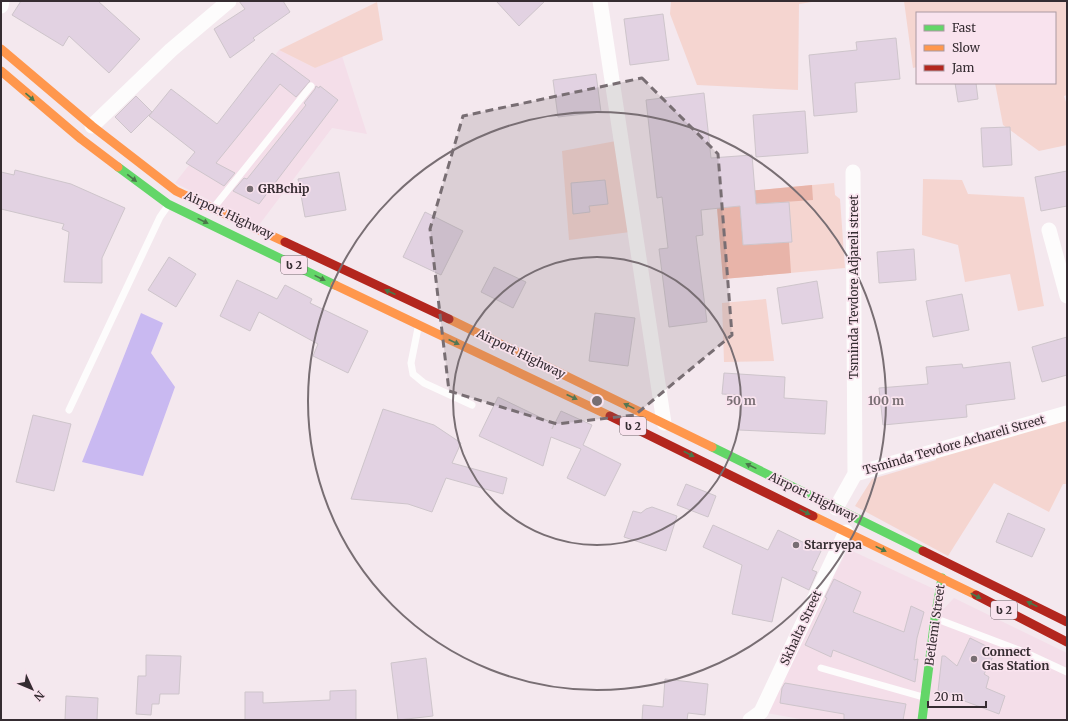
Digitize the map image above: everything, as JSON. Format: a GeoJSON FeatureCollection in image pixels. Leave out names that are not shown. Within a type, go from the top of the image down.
{"type":"FeatureCollection","features":[{"type":"Feature","properties":{"kind":"main road","name":"Airport Highway"},"geometry":{"type":"LineString","coordinates":[[1,49],[92,126],[176,191],[664,423],[1067,622]]}},
{"type":"Feature","properties":{"kind":"main road","name":"Airport Highway"},"geometry":{"type":"LineString","coordinates":[[1,71],[80,139],[168,204],[419,326],[655,437],[942,578],[1067,642]]}},
{"type":"Feature","properties":{"kind":"main road","name":"Betlemi Street"},"geometry":{"type":"LineString","coordinates":[[922,720],[935,618],[942,578]]}},
{"type":"Feature","properties":{"kind":"street"},"geometry":{"type":"LineString","coordinates":[[1,6],[2,1]]}},
{"type":"Feature","properties":{"kind":"street"},"geometry":{"type":"LineString","coordinates":[[92,126],[171,50],[229,1]]}},
{"type":"Feature","properties":{"kind":"street"},"geometry":{"type":"LineString","coordinates":[[600,1],[664,423]]}},
{"type":"Feature","properties":{"kind":"street","name":"Tsminda Tevdore Adjareli street"},"geometry":{"type":"LineString","coordinates":[[853,172],[855,474]]}},
{"type":"Feature","properties":{"kind":"street"},"geometry":{"type":"LineString","coordinates":[[1049,230],[1067,296]]}},
{"type":"Feature","properties":{"kind":"street","name":"Tsminda Tevdore Achareli Street"},"geometry":{"type":"LineString","coordinates":[[836,508],[855,474],[1067,412]]}},
{"type":"Feature","properties":{"kind":"street","name":"Skhalta Street"},"geometry":{"type":"LineString","coordinates":[[750,720],[761,712],[846,532]]}},
{"type":"Feature","properties":{"kind":"lane"},"geometry":{"type":"LineString","coordinates":[[214,208],[311,86]]}},
{"type":"Feature","properties":{"kind":"lane"},"geometry":{"type":"LineString","coordinates":[[69,410],[160,217],[168,204]]}},
{"type":"Feature","properties":{"kind":"lane"},"geometry":{"type":"LineString","coordinates":[[419,326],[411,363],[413,374],[424,383],[472,405]]}},
{"type":"Feature","properties":{"kind":"lane"},"geometry":{"type":"LineString","coordinates":[[935,618],[1024,652],[1067,672]]}},
{"type":"Feature","properties":{"kind":"lane"},"geometry":{"type":"LineString","coordinates":[[821,668],[925,697]]}},
{"type":"Feature","properties":{"kind":"highlighted area"},"geometry":{"type":"Polygon","coordinates":[[[642,78],[718,154],[732,335],[635,415],[557,424],[449,391],[430,229],[463,116],[642,78]]]}},
{"type":"Feature","properties":{"kind":"shaded area"},"geometry":{"type":"Polygon","coordinates":[[[671,1],[818,1],[799,4],[798,90],[697,85],[670,14],[671,1]]]}},
{"type":"Feature","properties":{"kind":"shaded area"},"geometry":{"type":"Polygon","coordinates":[[[904,1],[1067,1],[1067,95],[1064,96],[1067,105],[1067,145],[1039,151],[1003,125],[995,84],[1056,84],[1056,12],[916,12],[916,67],[913,68],[904,1]]]}},
{"type":"Feature","properties":{"kind":"shaded area"},"geometry":{"type":"Polygon","coordinates":[[[377,2],[383,40],[315,68],[279,50],[377,2]]]}},
{"type":"Feature","properties":{"kind":"shaded area"},"geometry":{"type":"Polygon","coordinates":[[[279,50],[315,68],[342,56],[367,134],[332,128],[259,225],[175,183],[279,50]]]}},
{"type":"Feature","properties":{"kind":"shaded area"},"geometry":{"type":"Polygon","coordinates":[[[616,141],[630,232],[569,240],[562,151],[616,141]]]}},
{"type":"Feature","properties":{"kind":"shaded area"},"geometry":{"type":"Polygon","coordinates":[[[923,179],[962,180],[968,194],[1024,197],[1044,306],[1018,311],[1010,274],[965,282],[958,245],[922,235],[923,179]]]}},
{"type":"Feature","properties":{"kind":"shaded area"},"geometry":{"type":"Polygon","coordinates":[[[834,183],[835,195],[840,199],[845,268],[723,279],[716,194],[834,183]]]}},
{"type":"Feature","properties":{"kind":"shaded area"},"geometry":{"type":"Polygon","coordinates":[[[812,185],[813,200],[740,205],[743,245],[789,242],[791,273],[723,279],[717,208],[738,206],[737,192],[812,185]]]}},
{"type":"Feature","properties":{"kind":"shaded area"},"geometry":{"type":"Polygon","coordinates":[[[766,299],[774,361],[724,362],[722,303],[766,299]]]}},
{"type":"Feature","properties":{"kind":"shaded area"},"geometry":{"type":"Polygon","coordinates":[[[141,313],[163,323],[151,353],[175,387],[143,476],[82,462],[141,313]]]}},
{"type":"Feature","properties":{"kind":"shaded area"},"geometry":{"type":"Polygon","coordinates":[[[1067,413],[1067,484],[1063,484],[1049,512],[994,483],[948,556],[855,506],[872,479],[936,460],[937,450],[1067,413]]]}},
{"type":"Feature","properties":{"kind":"shaded area"},"geometry":{"type":"Polygon","coordinates":[[[848,549],[934,589],[935,618],[954,598],[1067,653],[1067,720],[806,720],[761,712],[848,549]]]}},
{"type":"Feature","properties":{"kind":"building"},"geometry":{"type":"Polygon","coordinates":[[[21,1],[98,1],[140,39],[109,73],[69,36],[63,46],[12,15],[21,1]]]}},
{"type":"Feature","properties":{"kind":"building"},"geometry":{"type":"Polygon","coordinates":[[[239,1],[283,1],[290,12],[253,38],[255,40],[230,58],[214,29],[245,9],[239,1]]]}},
{"type":"Feature","properties":{"kind":"building"},"geometry":{"type":"Polygon","coordinates":[[[496,1],[545,1],[519,26],[496,1]]]}},
{"type":"Feature","properties":{"kind":"building"},"geometry":{"type":"Polygon","coordinates":[[[663,14],[669,60],[630,65],[624,19],[663,14]]]}},
{"type":"Feature","properties":{"kind":"building"},"geometry":{"type":"Polygon","coordinates":[[[896,38],[900,79],[855,83],[857,112],[814,116],[809,55],[857,50],[856,42],[896,38]]]}},
{"type":"Feature","properties":{"kind":"building"},"geometry":{"type":"Polygon","coordinates":[[[272,53],[310,81],[296,97],[280,84],[216,163],[235,173],[224,186],[186,163],[195,152],[149,116],[171,89],[217,124],[272,53]]]}},
{"type":"Feature","properties":{"kind":"building"},"geometry":{"type":"Polygon","coordinates":[[[596,74],[601,112],[558,117],[553,80],[596,74]]]}},
{"type":"Feature","properties":{"kind":"building"},"geometry":{"type":"Polygon","coordinates":[[[955,84],[976,84],[978,99],[958,102],[955,84]]]}},
{"type":"Feature","properties":{"kind":"building"},"geometry":{"type":"Polygon","coordinates":[[[316,86],[319,88],[320,86],[338,100],[259,204],[233,191],[244,178],[247,179],[306,105],[304,103],[316,86]]]}},
{"type":"Feature","properties":{"kind":"building"},"geometry":{"type":"Polygon","coordinates":[[[704,93],[711,158],[752,155],[756,204],[789,202],[792,242],[743,245],[740,206],[701,210],[703,235],[696,236],[707,322],[669,327],[659,249],[668,248],[662,197],[657,198],[646,100],[704,93]]]}},
{"type":"Feature","properties":{"kind":"building"},"geometry":{"type":"Polygon","coordinates":[[[136,96],[152,112],[131,133],[115,117],[136,96]]]}},
{"type":"Feature","properties":{"kind":"building"},"geometry":{"type":"Polygon","coordinates":[[[805,111],[808,153],[756,157],[753,115],[805,111]]]}},
{"type":"Feature","properties":{"kind":"building"},"geometry":{"type":"Polygon","coordinates":[[[1010,127],[1012,165],[983,167],[981,128],[1010,127]]]}},
{"type":"Feature","properties":{"kind":"building"},"geometry":{"type":"Polygon","coordinates":[[[15,170],[71,184],[125,208],[102,258],[102,283],[64,282],[69,232],[62,229],[64,224],[1,209],[1,172],[14,175],[15,170]]]}},
{"type":"Feature","properties":{"kind":"building"},"geometry":{"type":"Polygon","coordinates":[[[1067,171],[1067,206],[1041,211],[1035,177],[1067,171]]]}},
{"type":"Feature","properties":{"kind":"building"},"geometry":{"type":"Polygon","coordinates":[[[339,172],[346,210],[305,217],[298,179],[339,172]]]}},
{"type":"Feature","properties":{"kind":"building"},"geometry":{"type":"Polygon","coordinates":[[[605,180],[608,204],[589,206],[590,212],[573,214],[571,183],[605,180]]]}},
{"type":"Feature","properties":{"kind":"building"},"geometry":{"type":"Polygon","coordinates":[[[425,212],[463,231],[441,275],[403,257],[425,212]]]}},
{"type":"Feature","properties":{"kind":"building"},"geometry":{"type":"Polygon","coordinates":[[[914,249],[916,280],[879,283],[877,252],[914,249]]]}},
{"type":"Feature","properties":{"kind":"building"},"geometry":{"type":"Polygon","coordinates":[[[169,257],[196,274],[176,307],[148,290],[169,257]]]}},
{"type":"Feature","properties":{"kind":"building"},"geometry":{"type":"Polygon","coordinates":[[[494,267],[526,282],[513,308],[481,292],[494,267]]]}},
{"type":"Feature","properties":{"kind":"building"},"geometry":{"type":"Polygon","coordinates":[[[237,280],[277,299],[285,285],[312,299],[310,303],[368,331],[348,373],[313,356],[318,344],[259,312],[250,331],[220,316],[237,280]]]}},
{"type":"Feature","properties":{"kind":"building"},"geometry":{"type":"Polygon","coordinates":[[[817,281],[823,318],[782,324],[777,288],[817,281]]]}},
{"type":"Feature","properties":{"kind":"building"},"geometry":{"type":"Polygon","coordinates":[[[962,294],[969,330],[933,337],[926,301],[962,294]]]}},
{"type":"Feature","properties":{"kind":"building"},"geometry":{"type":"Polygon","coordinates":[[[595,313],[635,318],[628,366],[589,361],[595,313]]]}},
{"type":"Feature","properties":{"kind":"building"},"geometry":{"type":"Polygon","coordinates":[[[1067,337],[1067,375],[1042,382],[1032,347],[1067,337]]]}},
{"type":"Feature","properties":{"kind":"building"},"geometry":{"type":"Polygon","coordinates":[[[1010,362],[1015,399],[966,405],[967,417],[883,425],[879,388],[928,384],[926,367],[962,364],[963,368],[1010,362]]]}},
{"type":"Feature","properties":{"kind":"building"},"geometry":{"type":"Polygon","coordinates":[[[724,373],[785,377],[784,398],[827,401],[825,434],[739,430],[741,395],[722,394],[724,373]]]}},
{"type":"Feature","properties":{"kind":"building"},"geometry":{"type":"Polygon","coordinates":[[[498,397],[554,424],[552,429],[561,411],[592,425],[583,445],[621,464],[605,496],[567,478],[581,449],[551,437],[543,466],[479,436],[498,397]]]}},
{"type":"Feature","properties":{"kind":"building"},"geometry":{"type":"Polygon","coordinates":[[[383,409],[434,425],[461,443],[452,463],[507,478],[503,494],[446,478],[432,512],[408,504],[351,499],[383,409]]]}},
{"type":"Feature","properties":{"kind":"building"},"geometry":{"type":"Polygon","coordinates":[[[33,415],[71,424],[54,491],[16,482],[33,415]]]}},
{"type":"Feature","properties":{"kind":"building"},"geometry":{"type":"Polygon","coordinates":[[[686,484],[716,496],[708,517],[677,505],[686,484]]]}},
{"type":"Feature","properties":{"kind":"building"},"geometry":{"type":"Polygon","coordinates":[[[652,507],[677,516],[666,551],[624,537],[633,511],[641,513],[652,507]]]}},
{"type":"Feature","properties":{"kind":"building"},"geometry":{"type":"Polygon","coordinates":[[[1008,513],[1045,529],[1032,557],[996,542],[1008,513]]]}},
{"type":"Feature","properties":{"kind":"building"},"geometry":{"type":"Polygon","coordinates":[[[713,525],[768,550],[778,530],[821,551],[812,570],[817,572],[809,590],[782,577],[772,622],[732,614],[742,565],[703,547],[713,525]]]}},
{"type":"Feature","properties":{"kind":"building"},"geometry":{"type":"Polygon","coordinates":[[[834,579],[861,592],[853,612],[904,632],[911,606],[924,612],[917,638],[914,660],[918,659],[915,682],[833,650],[831,657],[805,645],[827,598],[825,597],[834,579]]]}},
{"type":"Feature","properties":{"kind":"building"},"geometry":{"type":"Polygon","coordinates":[[[970,638],[996,651],[984,674],[989,677],[986,688],[1005,696],[999,714],[938,691],[942,656],[945,656],[957,666],[970,638]]]}},
{"type":"Feature","properties":{"kind":"building"},"geometry":{"type":"Polygon","coordinates":[[[146,655],[181,656],[179,694],[160,694],[159,704],[152,704],[151,715],[136,714],[138,676],[146,676],[146,655]]]}},
{"type":"Feature","properties":{"kind":"building"},"geometry":{"type":"Polygon","coordinates":[[[426,658],[433,716],[398,720],[391,663],[426,658]]]}},
{"type":"Feature","properties":{"kind":"building"},"geometry":{"type":"Polygon","coordinates":[[[665,679],[708,684],[705,715],[688,713],[687,720],[642,720],[643,705],[663,707],[665,679]]]}},
{"type":"Feature","properties":{"kind":"building"},"geometry":{"type":"Polygon","coordinates":[[[785,683],[906,704],[903,720],[844,720],[844,714],[780,703],[782,688],[785,683]]]}},
{"type":"Feature","properties":{"kind":"building"},"geometry":{"type":"Polygon","coordinates":[[[356,690],[356,720],[245,720],[245,692],[263,692],[263,703],[330,700],[330,691],[356,690]]]}},
{"type":"Feature","properties":{"kind":"building"},"geometry":{"type":"Polygon","coordinates":[[[66,696],[98,698],[97,720],[65,720],[66,696]]]}},
{"type":"Feature","properties":{"kind":"traffic: fast"},"geometry":{"type":"LineString","coordinates":[[118,167],[168,204],[335,285]]}},
{"type":"Feature","properties":{"kind":"traffic: fast"},"geometry":{"type":"LineString","coordinates":[[712,447],[923,551]]}},
{"type":"Feature","properties":{"kind":"traffic: fast"},"geometry":{"type":"LineString","coordinates":[[922,720],[935,618],[942,578]]}},
{"type":"Feature","properties":{"kind":"traffic: slow"},"geometry":{"type":"LineString","coordinates":[[1,49],[92,126],[176,191],[285,242]]}},
{"type":"Feature","properties":{"kind":"traffic: slow"},"geometry":{"type":"LineString","coordinates":[[1,71],[81,139],[118,167]]}},
{"type":"Feature","properties":{"kind":"traffic: slow"},"geometry":{"type":"LineString","coordinates":[[335,285],[610,416]]}},
{"type":"Feature","properties":{"kind":"traffic: slow"},"geometry":{"type":"LineString","coordinates":[[449,319],[712,447]]}},
{"type":"Feature","properties":{"kind":"traffic: slow"},"geometry":{"type":"LineString","coordinates":[[813,516],[976,595]]}},
{"type":"Feature","properties":{"kind":"traffic: jam"},"geometry":{"type":"LineString","coordinates":[[285,242],[449,319]]}},
{"type":"Feature","properties":{"kind":"traffic: jam"},"geometry":{"type":"LineString","coordinates":[[610,416],[813,516]]}},
{"type":"Feature","properties":{"kind":"traffic: jam"},"geometry":{"type":"LineString","coordinates":[[923,551],[1067,622]]}},
{"type":"Feature","properties":{"kind":"traffic: jam"},"geometry":{"type":"LineString","coordinates":[[976,595],[1067,642]]}},
{"type":"Feature","properties":{"kind":"place","name":"GRBchip"},"geometry":{"type":"Point","coordinates":[250,189]}},
{"type":"Feature","properties":{"kind":"place","name":"Starryepa"},"geometry":{"type":"Point","coordinates":[796,545]}},
{"type":"Feature","properties":{"kind":"place","name":"Connect Gas Station"},"geometry":{"type":"Point","coordinates":[974,659]}}]}
